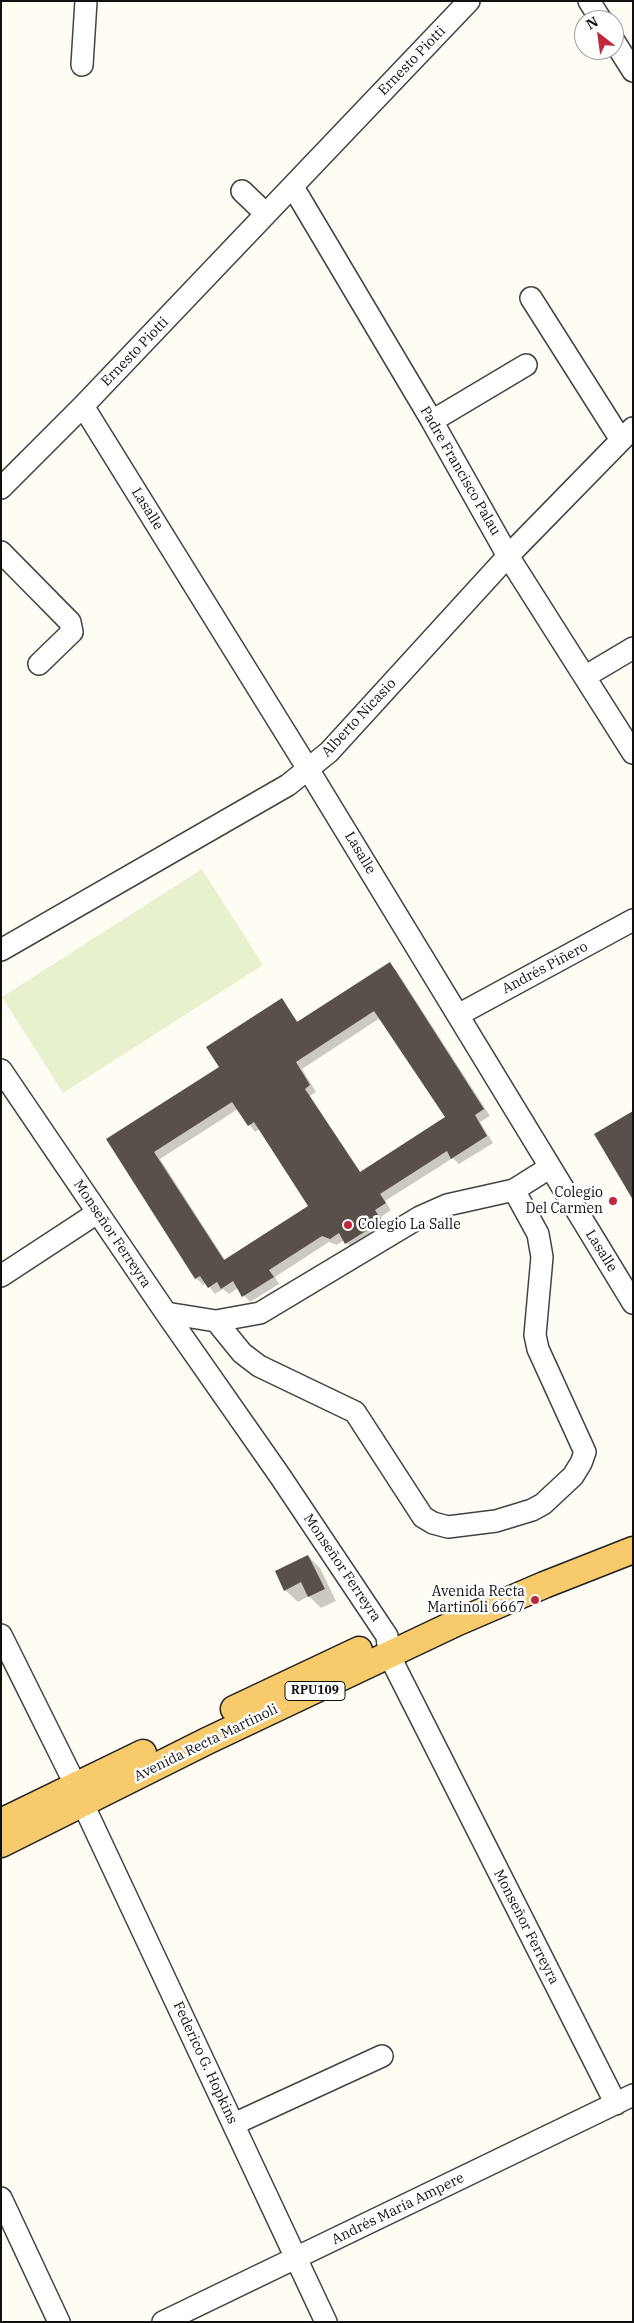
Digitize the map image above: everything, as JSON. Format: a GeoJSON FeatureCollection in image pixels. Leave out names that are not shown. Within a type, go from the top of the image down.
{"type":"FeatureCollection","features":[{"type":"Feature","properties":{"kind":"main road","name":"Avenida Recta Martinoli"},"geometry":{"type":"LineString","coordinates":[[1,1844],[79,1795],[388,1646],[520,1575],[633,1531]]}},
{"type":"Feature","properties":{"kind":"main road","name":"Avenida Recta Martinoli"},"geometry":{"type":"LineString","coordinates":[[388,1646],[633,1550]]}},
{"type":"Feature","properties":{"kind":"main road","name":"Avenida Recta Martinoli"},"geometry":{"type":"LineString","coordinates":[[1,1822],[79,1795]]}},
{"type":"Feature","properties":{"kind":"street"},"geometry":{"type":"LineString","coordinates":[[82,65],[86,1]]}},
{"type":"Feature","properties":{"kind":"street","name":"Ernesto Piotti"},"geometry":{"type":"LineString","coordinates":[[1,488],[83,406],[469,1]]}},
{"type":"Feature","properties":{"kind":"street"},"geometry":{"type":"LineString","coordinates":[[624,57],[633,71]]}},
{"type":"Feature","properties":{"kind":"street","name":"Padre Francisco Palau"},"geometry":{"type":"LineString","coordinates":[[293,187],[432,421],[508,556],[586,676],[633,753]]}},
{"type":"Feature","properties":{"kind":"street"},"geometry":{"type":"LineString","coordinates":[[242,190],[266,214]]}},
{"type":"Feature","properties":{"kind":"street"},"geometry":{"type":"LineString","coordinates":[[531,298],[627,434]]}},
{"type":"Feature","properties":{"kind":"street"},"geometry":{"type":"LineString","coordinates":[[432,421],[526,365]]}},
{"type":"Feature","properties":{"kind":"street","name":"Lasalle"},"geometry":{"type":"LineString","coordinates":[[83,406],[308,769],[549,1168],[633,1303]]}},
{"type":"Feature","properties":{"kind":"street","name":"Alberto Nicasio"},"geometry":{"type":"LineString","coordinates":[[1,950],[288,785],[329,752],[508,556],[627,434]]}},
{"type":"Feature","properties":{"kind":"street"},"geometry":{"type":"LineString","coordinates":[[1,552],[70,622],[72,632],[39,664]]}},
{"type":"Feature","properties":{"kind":"street"},"geometry":{"type":"LineString","coordinates":[[586,676],[633,648]]}},
{"type":"Feature","properties":{"kind":"street","name":"Andrés Piñero"},"geometry":{"type":"LineString","coordinates":[[458,1015],[633,920]]}},
{"type":"Feature","properties":{"kind":"street","name":"Monseñor Ferreyra"},"geometry":{"type":"LineString","coordinates":[[1,1070],[166,1313],[277,1471],[388,1646],[624,2100]]}},
{"type":"Feature","properties":{"kind":"street"},"geometry":{"type":"LineString","coordinates":[[166,1313],[216,1321],[260,1313],[420,1217],[447,1205],[514,1190],[549,1168]]}},
{"type":"Feature","properties":{"kind":"street"},"geometry":{"type":"LineString","coordinates":[[216,1321],[242,1353],[259,1366],[355,1412],[423,1517],[448,1527],[496,1520],[532,1510],[543,1504],[573,1476],[585,1452],[538,1349],[535,1335],[542,1257],[538,1234],[514,1190]]}},
{"type":"Feature","properties":{"kind":"street"},"geometry":{"type":"LineString","coordinates":[[7,1273],[98,1213]]}},
{"type":"Feature","properties":{"kind":"street","name":"Federico G. Hopkins"},"geometry":{"type":"LineString","coordinates":[[1,1635],[79,1795],[326,2322]]}},
{"type":"Feature","properties":{"kind":"street"},"geometry":{"type":"LineString","coordinates":[[234,2124],[382,2056]]}},
{"type":"Feature","properties":{"kind":"street","name":"Andrés María Ampere"},"geometry":{"type":"LineString","coordinates":[[163,2322],[624,2100]]}},
{"type":"Feature","properties":{"kind":"street"},"geometry":{"type":"LineString","coordinates":[[1,2198],[60,2322]]}},
{"type":"Feature","properties":{"kind":"green space"},"geometry":{"type":"Polygon","coordinates":[[[202,869],[263,965],[63,1093],[2,997],[202,869]]]}},
{"type":"Feature","properties":{"kind":"building","name":"Colegio La Salle"},"geometry":{"type":"Polygon","coordinates":[[[390,962],[484,1109],[475,1115],[487,1136],[451,1159],[447,1151],[380,1194],[386,1203],[375,1210],[382,1221],[345,1244],[339,1233],[330,1239],[322,1236],[269,1270],[274,1277],[242,1297],[233,1281],[221,1289],[217,1282],[208,1288],[200,1276],[195,1279],[106,1139],[219,1067],[206,1047],[282,998],[297,1022],[390,962]],[[374,1011],[296,1062],[310,1085],[305,1089],[360,1172],[445,1117],[374,1011]],[[232,1102],[154,1152],[224,1260],[308,1206],[254,1122],[248,1126],[232,1102]]]}},
{"type":"Feature","properties":{"kind":"building"},"geometry":{"type":"Polygon","coordinates":[[[633,1111],[633,1200],[594,1134],[633,1111]]]}},
{"type":"Feature","properties":{"kind":"building"},"geometry":{"type":"Polygon","coordinates":[[[308,1555],[325,1589],[308,1597],[301,1582],[284,1591],[275,1571],[308,1555]]]}},
{"type":"Feature","properties":{"kind":"place","name":"Colegio Del Carmen"},"geometry":{"type":"Point","coordinates":[613,1201]}},
{"type":"Feature","properties":{"kind":"place","name":"Colegio La Salle"},"geometry":{"type":"Point","coordinates":[348,1225]}},
{"type":"Feature","properties":{"kind":"place","name":"Avenida Recta Martinoli 6667"},"geometry":{"type":"Point","coordinates":[535,1600]}}]}
